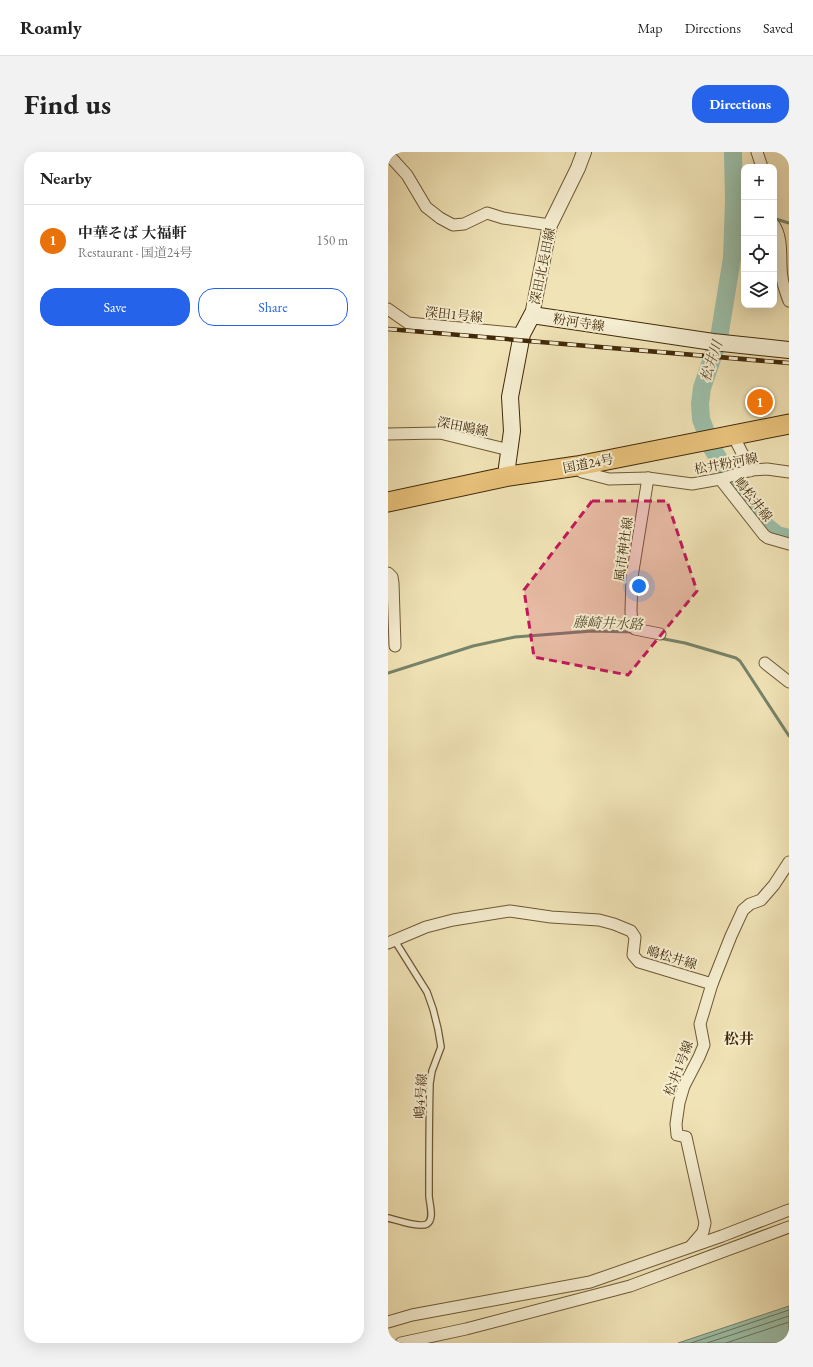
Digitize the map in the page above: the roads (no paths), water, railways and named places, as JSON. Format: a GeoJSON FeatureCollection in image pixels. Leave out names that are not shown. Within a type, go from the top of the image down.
{"type":"FeatureCollection","features":[{"type":"Feature","properties":{"kind":"highway","name":"国道24号"},"geometry":{"type":"LineString","coordinates":[[388,502],[509,476],[577,466],[789,424]]}},
{"type":"Feature","properties":{"kind":"main road"},"geometry":{"type":"LineString","coordinates":[[509,476],[507,467],[512,431],[510,398],[522,334],[532,315]]}},
{"type":"Feature","properties":{"kind":"main road","name":"粉河寺線"},"geometry":{"type":"LineString","coordinates":[[532,315],[718,343],[789,350]]}},
{"type":"Feature","properties":{"kind":"street","name":"深田北長田線"},"geometry":{"type":"LineString","coordinates":[[532,315],[550,225],[578,168],[584,152]]}},
{"type":"Feature","properties":{"kind":"street"},"geometry":{"type":"LineString","coordinates":[[757,152],[761,164]]}},
{"type":"Feature","properties":{"kind":"street"},"geometry":{"type":"LineString","coordinates":[[388,154],[407,175],[426,207],[440,218],[454,225],[464,224],[487,213],[503,218],[550,225]]}},
{"type":"Feature","properties":{"kind":"street"},"geometry":{"type":"LineString","coordinates":[[777,230],[781,243],[781,276],[783,288],[789,301]]}},
{"type":"Feature","properties":{"kind":"street","name":"深田1号線"},"geometry":{"type":"LineString","coordinates":[[388,309],[408,323],[522,334]]}},
{"type":"Feature","properties":{"kind":"street","name":"深田嶋線"},"geometry":{"type":"LineString","coordinates":[[388,434],[440,433],[509,450]]}},
{"type":"Feature","properties":{"kind":"street"},"geometry":{"type":"LineString","coordinates":[[730,436],[747,463],[748,471]]}},
{"type":"Feature","properties":{"kind":"street","name":"松井粉河線"},"geometry":{"type":"LineString","coordinates":[[577,466],[582,472],[609,479],[648,478],[692,484],[748,471],[767,469],[789,472]]}},
{"type":"Feature","properties":{"kind":"street","name":"風市神社線"},"geometry":{"type":"LineString","coordinates":[[648,478],[632,577],[632,625],[635,629],[660,634]]}},
{"type":"Feature","properties":{"kind":"street","name":"嶋松井線"},"geometry":{"type":"LineString","coordinates":[[722,478],[764,535],[774,540],[789,544]]}},
{"type":"Feature","properties":{"kind":"street"},"geometry":{"type":"LineString","coordinates":[[388,573],[392,577],[393,584],[395,646]]}},
{"type":"Feature","properties":{"kind":"street"},"geometry":{"type":"LineString","coordinates":[[765,663],[789,682]]}},
{"type":"Feature","properties":{"kind":"street"},"geometry":{"type":"LineString","coordinates":[[712,984],[743,910],[750,904],[761,900],[789,862]]}},
{"type":"Feature","properties":{"kind":"street","name":"嶋松井線"},"geometry":{"type":"LineString","coordinates":[[392,942],[426,927],[453,920],[510,911],[551,917],[599,920],[631,931],[635,937],[633,955],[639,962],[712,984]]}},
{"type":"Feature","properties":{"kind":"street","name":"松井1号線"},"geometry":{"type":"LineString","coordinates":[[690,1247],[703,1232],[705,1223],[686,1137],[677,1135],[676,1124],[679,1103],[684,1086],[704,1045],[700,1024],[712,984]]}},
{"type":"Feature","properties":{"kind":"street"},"geometry":{"type":"LineString","coordinates":[[388,1322],[412,1315],[590,1282],[789,1210]]}},
{"type":"Feature","properties":{"kind":"street"},"geometry":{"type":"LineString","coordinates":[[402,1343],[466,1329],[630,1286],[789,1227]]}},
{"type":"Feature","properties":{"kind":"lane","name":"嶋4号線"},"geometry":{"type":"LineString","coordinates":[[388,1218],[418,1225],[425,1225],[431,1219],[429,1196],[430,1083],[432,1071],[441,1047],[435,1016],[427,992],[392,942]]}},
{"type":"Feature","properties":{"kind":"water"},"geometry":{"type":"Polygon","coordinates":[[[789,1306],[789,1343],[678,1343],[789,1306]]]}},
{"type":"Feature","properties":{"kind":"waterway","name":"松井川"},"geometry":{"type":"LineString","coordinates":[[733,152],[734,201],[732,258],[719,338],[702,388],[700,404],[701,419],[712,448],[738,490],[760,521],[777,535],[789,538]]}},
{"type":"Feature","properties":{"kind":"waterway"},"geometry":{"type":"LineString","coordinates":[[777,219],[789,223]]}},
{"type":"Feature","properties":{"kind":"waterway","name":"藤崎井水路"},"geometry":{"type":"LineString","coordinates":[[388,673],[473,646],[515,637],[592,631],[634,632]]}},
{"type":"Feature","properties":{"kind":"waterway","name":"藤崎井水路"},"geometry":{"type":"LineString","coordinates":[[659,638],[685,643],[736,658],[740,661],[789,736]]}},
{"type":"Feature","properties":{"kind":"railway"},"geometry":{"type":"LineString","coordinates":[[388,329],[789,363]]}},
{"type":"Feature","properties":{"kind":"place","name":"中華そば 大福軒"},"geometry":{"type":"Point","coordinates":[760,402]}},
{"type":"Feature","properties":{"kind":"district","name":"松井"},"geometry":{"type":"Point","coordinates":[739,1039]}}]}
